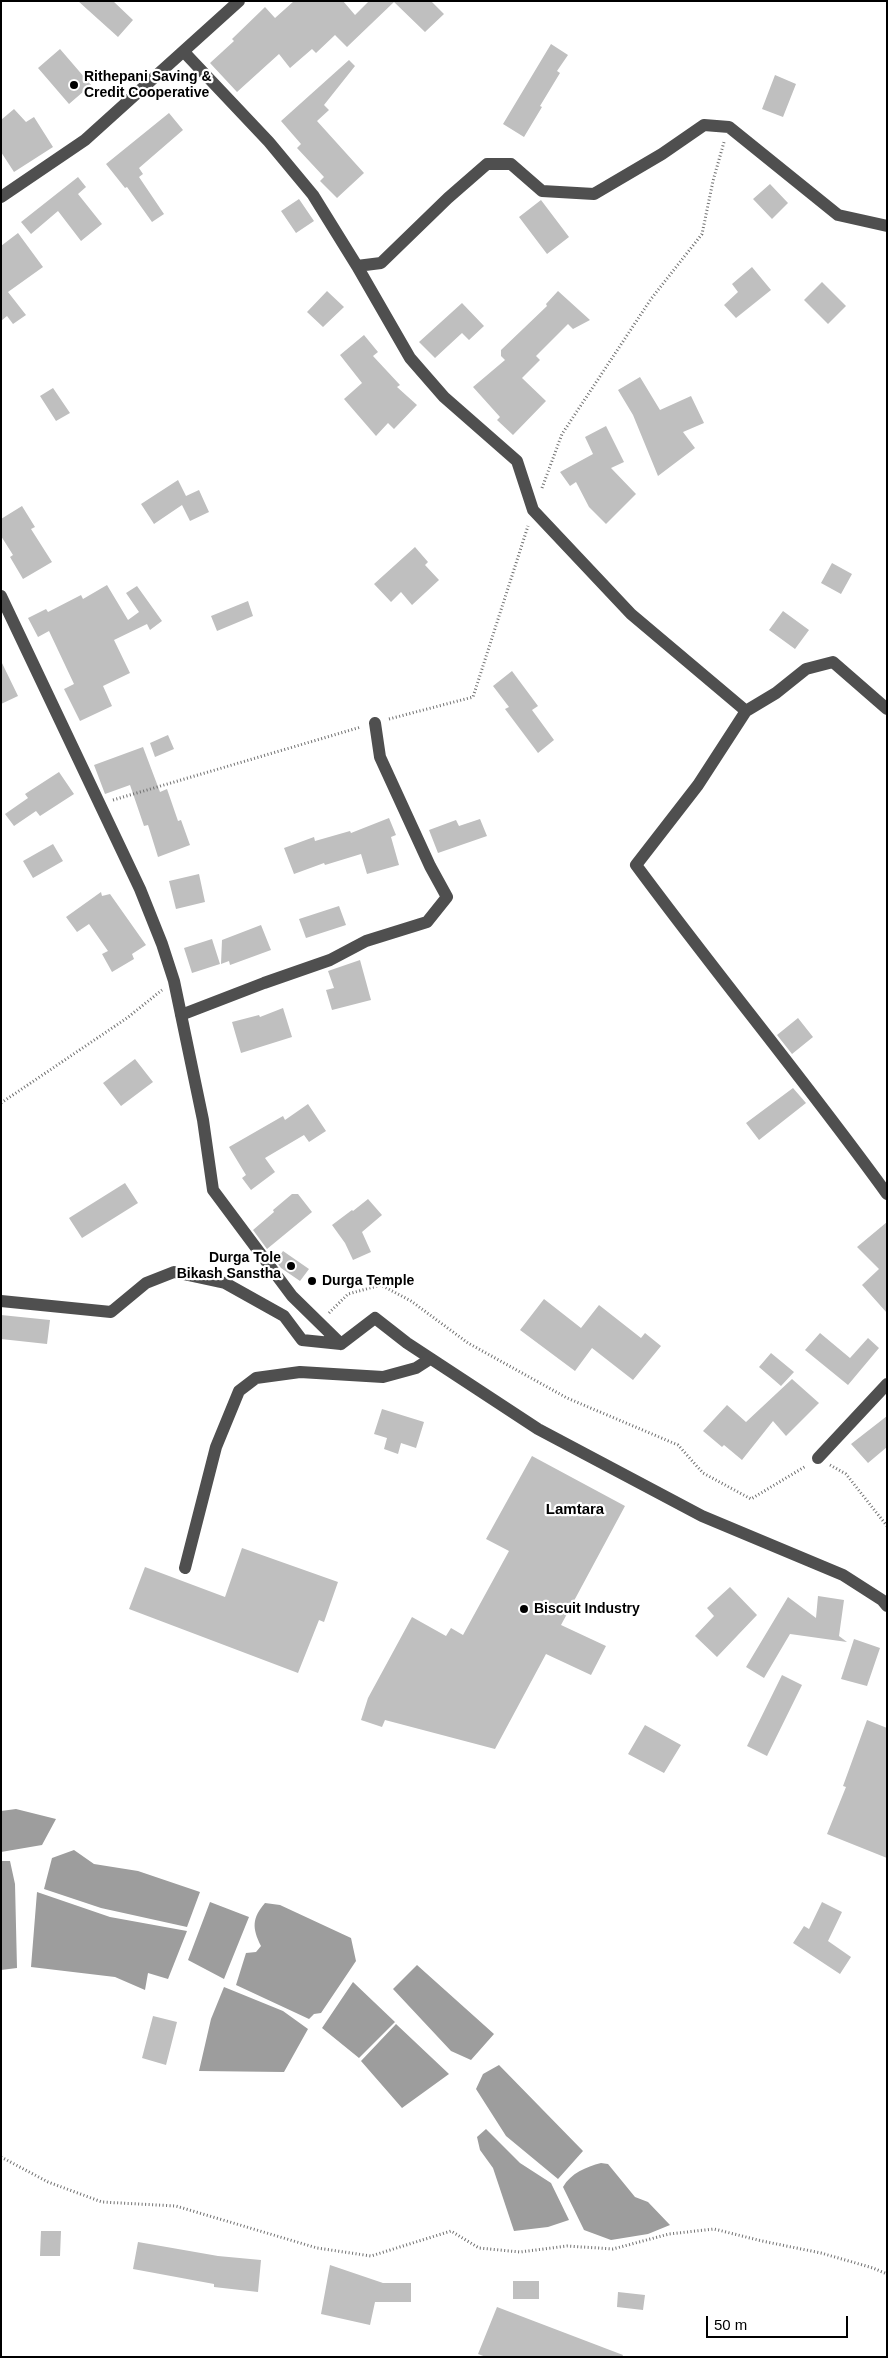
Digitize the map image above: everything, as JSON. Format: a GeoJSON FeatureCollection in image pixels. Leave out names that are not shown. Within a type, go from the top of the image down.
{"type":"FeatureCollection","features":[{"type":"Feature","properties":{"kind":"street"},"geometry":{"type":"LineString","coordinates":[[1,196],[85,140],[240,1]]}},
{"type":"Feature","properties":{"kind":"street"},"geometry":{"type":"LineString","coordinates":[[184,52],[269,142],[313,195],[357,266],[410,358],[444,397],[517,462],[533,510],[631,614],[746,711]]}},
{"type":"Feature","properties":{"kind":"street"},"geometry":{"type":"LineString","coordinates":[[357,266],[381,263],[448,198],[488,164],[511,164],[542,191],[594,194],[662,154],[704,125],[729,127],[838,215],[887,226]]}},
{"type":"Feature","properties":{"kind":"street"},"geometry":{"type":"LineString","coordinates":[[1,596],[140,888],[162,944],[174,981],[203,1120],[213,1190],[292,1296],[341,1344]]}},
{"type":"Feature","properties":{"kind":"street"},"geometry":{"type":"LineString","coordinates":[[887,709],[833,662],[806,669],[776,693],[746,711],[698,785],[636,865],[757,1024],[837,1125],[887,1194]]}},
{"type":"Feature","properties":{"kind":"street"},"geometry":{"type":"LineString","coordinates":[[181,1015],[330,960],[366,941],[427,922],[447,897],[430,866],[380,757],[375,723]]}},
{"type":"Feature","properties":{"kind":"street"},"geometry":{"type":"LineString","coordinates":[[1,1302],[112,1312],[146,1283],[174,1272],[225,1283],[284,1316],[302,1340],[341,1344],[375,1318],[430,1359],[538,1429],[702,1516],[843,1575],[882,1600],[887,1606]]}},
{"type":"Feature","properties":{"kind":"street"},"geometry":{"type":"LineString","coordinates":[[185,1568],[216,1447],[239,1391],[256,1378],[300,1372],[383,1377],[416,1368],[430,1359]]}},
{"type":"Feature","properties":{"kind":"street"},"geometry":{"type":"LineString","coordinates":[[818,1458],[887,1384]]}},
{"type":"Feature","properties":{"kind":"path"},"geometry":{"type":"LineString","coordinates":[[100,804],[375,723],[473,697],[533,510],[562,434],[651,299],[702,234],[712,181],[729,127]]}},
{"type":"Feature","properties":{"kind":"path"},"geometry":{"type":"LineString","coordinates":[[1,1103],[127,1018],[174,981]]}},
{"type":"Feature","properties":{"kind":"path"},"geometry":{"type":"LineString","coordinates":[[320,1322],[348,1294],[381,1285],[411,1301],[468,1343],[567,1398],[678,1445],[703,1472],[752,1499],[818,1458],[846,1474],[887,1526]]}},
{"type":"Feature","properties":{"kind":"path"},"geometry":{"type":"LineString","coordinates":[[1,2157],[48,2182],[102,2202],[176,2206],[317,2248],[371,2256],[451,2231],[479,2248],[520,2252],[567,2246],[613,2249],[669,2234],[714,2229],[821,2253],[874,2268],[887,2274]]}},
{"type":"Feature","properties":{"kind":"shaded area"},"geometry":{"type":"Polygon","coordinates":[[[16,1809],[56,1819],[42,1845],[1,1852],[1,1811],[16,1809]]]}},
{"type":"Feature","properties":{"kind":"shaded area"},"geometry":{"type":"Polygon","coordinates":[[[74,1850],[94,1864],[138,1871],[200,1892],[187,1927],[101,1908],[44,1889],[52,1858],[74,1850]]]}},
{"type":"Feature","properties":{"kind":"shaded area"},"geometry":{"type":"Polygon","coordinates":[[[1,1861],[10,1861],[15,1884],[17,1968],[1,1970],[1,1861]]]}},
{"type":"Feature","properties":{"kind":"shaded area"},"geometry":{"type":"Polygon","coordinates":[[[37,1892],[110,1917],[187,1931],[168,1979],[148,1973],[145,1990],[115,1977],[31,1967],[37,1892]]]}},
{"type":"Feature","properties":{"kind":"shaded area"},"geometry":{"type":"Polygon","coordinates":[[[210,1902],[249,1917],[224,1979],[188,1960],[210,1902]]]}},
{"type":"Feature","properties":{"kind":"shaded area"},"geometry":{"type":"Polygon","coordinates":[[[265,1903],[280,1905],[351,1938],[356,1961],[321,2013],[314,2014],[309,2019],[236,1985],[246,1953],[256,1952],[261,1946],[256,1934],[255,1923],[265,1903]]]}},
{"type":"Feature","properties":{"kind":"shaded area"},"geometry":{"type":"Polygon","coordinates":[[[417,1965],[494,2034],[471,2060],[451,2051],[393,1989],[417,1965]]]}},
{"type":"Feature","properties":{"kind":"shaded area"},"geometry":{"type":"Polygon","coordinates":[[[353,1982],[395,2022],[359,2058],[322,2028],[353,1982]]]}},
{"type":"Feature","properties":{"kind":"shaded area"},"geometry":{"type":"Polygon","coordinates":[[[224,1987],[283,2011],[308,2029],[284,2072],[199,2071],[211,2019],[224,1987]]]}},
{"type":"Feature","properties":{"kind":"shaded area"},"geometry":{"type":"Polygon","coordinates":[[[396,2024],[449,2074],[402,2108],[361,2061],[396,2024]]]}},
{"type":"Feature","properties":{"kind":"shaded area"},"geometry":{"type":"Polygon","coordinates":[[[499,2065],[583,2151],[558,2179],[506,2136],[476,2089],[483,2074],[499,2065]]]}},
{"type":"Feature","properties":{"kind":"shaded area"},"geometry":{"type":"Polygon","coordinates":[[[486,2129],[520,2163],[551,2183],[569,2220],[548,2227],[514,2231],[493,2168],[480,2150],[477,2137],[486,2129]]]}},
{"type":"Feature","properties":{"kind":"shaded area"},"geometry":{"type":"Polygon","coordinates":[[[601,2163],[608,2164],[635,2197],[648,2202],[670,2225],[648,2234],[611,2240],[584,2230],[563,2187],[579,2171],[601,2163]]]}},
{"type":"Feature","properties":{"kind":"building"},"geometry":{"type":"Polygon","coordinates":[[[78,1],[113,1],[133,20],[118,37],[78,1]]]}},
{"type":"Feature","properties":{"kind":"building"},"geometry":{"type":"Polygon","coordinates":[[[294,1],[343,1],[355,15],[369,1],[431,1],[444,14],[425,32],[394,2],[347,47],[335,35],[316,53],[312,49],[290,68],[279,54],[237,92],[210,63],[234,41],[232,39],[265,7],[275,18],[294,1]]]}},
{"type":"Feature","properties":{"kind":"building"},"geometry":{"type":"Polygon","coordinates":[[[551,44],[568,55],[557,71],[560,73],[524,137],[503,124],[551,44]]]}},
{"type":"Feature","properties":{"kind":"building"},"geometry":{"type":"Polygon","coordinates":[[[60,49],[91,85],[69,104],[38,68],[60,49]]]}},
{"type":"Feature","properties":{"kind":"building"},"geometry":{"type":"Polygon","coordinates":[[[349,60],[355,66],[324,105],[329,110],[317,121],[364,173],[337,198],[320,181],[324,177],[297,148],[301,144],[281,121],[349,60]]]}},
{"type":"Feature","properties":{"kind":"building"},"geometry":{"type":"Polygon","coordinates":[[[775,75],[796,84],[783,117],[762,109],[775,75]]]}},
{"type":"Feature","properties":{"kind":"building"},"geometry":{"type":"Polygon","coordinates":[[[14,109],[26,122],[34,117],[53,147],[14,172],[1,152],[1,120],[14,109]]]}},
{"type":"Feature","properties":{"kind":"building"},"geometry":{"type":"Polygon","coordinates":[[[169,113],[183,130],[139,168],[143,174],[139,177],[164,214],[152,222],[127,187],[125,188],[106,164],[169,113]]]}},
{"type":"Feature","properties":{"kind":"building"},"geometry":{"type":"Polygon","coordinates":[[[78,177],[86,187],[78,194],[102,224],[81,241],[58,211],[31,234],[21,222],[78,177]]]}},
{"type":"Feature","properties":{"kind":"building"},"geometry":{"type":"Polygon","coordinates":[[[770,184],[788,203],[772,219],[753,199],[770,184]]]}},
{"type":"Feature","properties":{"kind":"building"},"geometry":{"type":"Polygon","coordinates":[[[299,199],[314,221],[296,233],[281,211],[299,199]]]}},
{"type":"Feature","properties":{"kind":"building"},"geometry":{"type":"Polygon","coordinates":[[[541,200],[569,237],[547,254],[519,217],[541,200]]]}},
{"type":"Feature","properties":{"kind":"building"},"geometry":{"type":"Polygon","coordinates":[[[18,233],[43,267],[8,292],[26,315],[13,324],[7,316],[1,321],[1,246],[18,233]]]}},
{"type":"Feature","properties":{"kind":"building"},"geometry":{"type":"Polygon","coordinates":[[[752,267],[771,290],[736,318],[724,305],[738,292],[732,284],[752,267]]]}},
{"type":"Feature","properties":{"kind":"building"},"geometry":{"type":"Polygon","coordinates":[[[822,282],[846,306],[828,324],[804,300],[822,282]]]}},
{"type":"Feature","properties":{"kind":"building"},"geometry":{"type":"Polygon","coordinates":[[[327,291],[344,307],[323,327],[307,312],[327,291]]]}},
{"type":"Feature","properties":{"kind":"building"},"geometry":{"type":"Polygon","coordinates":[[[558,291],[590,320],[573,329],[568,324],[536,356],[540,360],[522,378],[546,401],[513,435],[497,420],[500,417],[473,387],[505,360],[501,356],[501,350],[547,306],[546,304],[558,291]]]}},
{"type":"Feature","properties":{"kind":"building"},"geometry":{"type":"Polygon","coordinates":[[[462,303],[484,326],[469,340],[462,333],[435,358],[419,342],[462,303]]]}},
{"type":"Feature","properties":{"kind":"building"},"geometry":{"type":"Polygon","coordinates":[[[364,335],[378,352],[373,356],[400,385],[397,387],[417,405],[394,429],[388,423],[376,436],[344,399],[362,383],[340,355],[364,335]]]}},
{"type":"Feature","properties":{"kind":"building"},"geometry":{"type":"Polygon","coordinates":[[[640,377],[660,410],[691,396],[704,423],[683,432],[695,448],[658,476],[633,415],[618,390],[640,377]]]}},
{"type":"Feature","properties":{"kind":"building"},"geometry":{"type":"Polygon","coordinates":[[[53,388],[70,413],[56,421],[40,396],[53,388]]]}},
{"type":"Feature","properties":{"kind":"building"},"geometry":{"type":"Polygon","coordinates":[[[606,426],[624,462],[611,468],[636,494],[606,524],[589,507],[576,482],[570,486],[560,472],[593,454],[585,437],[606,426]]]}},
{"type":"Feature","properties":{"kind":"building"},"geometry":{"type":"Polygon","coordinates":[[[178,480],[186,496],[199,490],[209,512],[190,521],[182,505],[154,524],[141,504],[178,480]]]}},
{"type":"Feature","properties":{"kind":"building"},"geometry":{"type":"Polygon","coordinates":[[[22,506],[35,527],[31,529],[52,562],[23,579],[10,557],[13,555],[1,536],[1,519],[22,506]]]}},
{"type":"Feature","properties":{"kind":"building"},"geometry":{"type":"Polygon","coordinates":[[[415,547],[428,562],[425,565],[439,580],[412,605],[401,592],[391,602],[374,584],[415,547]]]}},
{"type":"Feature","properties":{"kind":"building"},"geometry":{"type":"Polygon","coordinates":[[[832,563],[852,574],[841,594],[821,583],[832,563]]]}},
{"type":"Feature","properties":{"kind":"building"},"geometry":{"type":"Polygon","coordinates":[[[107,585],[128,620],[139,612],[126,593],[137,586],[162,621],[150,630],[147,624],[114,640],[130,673],[103,686],[112,706],[80,721],[64,689],[74,684],[49,631],[38,637],[28,618],[46,609],[48,612],[81,595],[83,599],[107,585]]]}},
{"type":"Feature","properties":{"kind":"building"},"geometry":{"type":"Polygon","coordinates":[[[248,601],[253,616],[217,631],[211,616],[248,601]]]}},
{"type":"Feature","properties":{"kind":"building"},"geometry":{"type":"Polygon","coordinates":[[[783,611],[809,630],[795,649],[769,630],[783,611]]]}},
{"type":"Feature","properties":{"kind":"building"},"geometry":{"type":"Polygon","coordinates":[[[1,661],[18,696],[1,704],[1,661]]]}},
{"type":"Feature","properties":{"kind":"building"},"geometry":{"type":"Polygon","coordinates":[[[512,671],[538,706],[532,710],[554,740],[538,753],[505,709],[509,707],[493,686],[512,671]]]}},
{"type":"Feature","properties":{"kind":"building"},"geometry":{"type":"Polygon","coordinates":[[[168,735],[174,749],[155,757],[150,743],[168,735]]]}},
{"type":"Feature","properties":{"kind":"building"},"geometry":{"type":"Polygon","coordinates":[[[143,747],[160,792],[167,789],[178,821],[181,820],[190,845],[158,857],[148,825],[144,826],[130,785],[105,794],[94,765],[143,747]]]}},
{"type":"Feature","properties":{"kind":"building"},"geometry":{"type":"Polygon","coordinates":[[[59,772],[74,794],[40,816],[36,811],[14,826],[5,814],[28,798],[25,794],[59,772]]]}},
{"type":"Feature","properties":{"kind":"building"},"geometry":{"type":"Polygon","coordinates":[[[389,818],[396,835],[391,837],[399,865],[367,874],[361,854],[325,865],[324,863],[294,874],[284,848],[314,837],[315,841],[350,831],[351,833],[389,818]]]}},
{"type":"Feature","properties":{"kind":"building"},"geometry":{"type":"Polygon","coordinates":[[[480,819],[487,836],[438,853],[429,830],[456,820],[459,826],[480,819]]]}},
{"type":"Feature","properties":{"kind":"building"},"geometry":{"type":"Polygon","coordinates":[[[53,844],[63,861],[33,878],[23,861],[53,844]]]}},
{"type":"Feature","properties":{"kind":"building"},"geometry":{"type":"Polygon","coordinates":[[[199,874],[205,902],[176,909],[169,881],[199,874]]]}},
{"type":"Feature","properties":{"kind":"building"},"geometry":{"type":"Polygon","coordinates":[[[101,892],[102,896],[110,894],[146,945],[132,954],[134,959],[112,972],[102,954],[108,951],[89,924],[77,932],[66,917],[101,892]]]}},
{"type":"Feature","properties":{"kind":"building"},"geometry":{"type":"Polygon","coordinates":[[[339,906],[346,925],[306,938],[299,919],[339,906]]]}},
{"type":"Feature","properties":{"kind":"building"},"geometry":{"type":"Polygon","coordinates":[[[261,925],[271,950],[230,965],[229,961],[221,964],[222,940],[261,925]]]}},
{"type":"Feature","properties":{"kind":"building"},"geometry":{"type":"Polygon","coordinates":[[[212,939],[220,964],[192,973],[184,948],[212,939]]]}},
{"type":"Feature","properties":{"kind":"building"},"geometry":{"type":"Polygon","coordinates":[[[360,960],[371,1000],[332,1010],[326,990],[334,988],[328,971],[360,960]]]}},
{"type":"Feature","properties":{"kind":"building"},"geometry":{"type":"Polygon","coordinates":[[[283,1008],[292,1037],[241,1053],[232,1022],[259,1015],[260,1017],[283,1008]]]}},
{"type":"Feature","properties":{"kind":"building"},"geometry":{"type":"Polygon","coordinates":[[[798,1018],[813,1037],[792,1054],[777,1035],[798,1018]]]}},
{"type":"Feature","properties":{"kind":"building"},"geometry":{"type":"Polygon","coordinates":[[[135,1059],[153,1082],[121,1106],[103,1083],[135,1059]]]}},
{"type":"Feature","properties":{"kind":"building"},"geometry":{"type":"Polygon","coordinates":[[[793,1088],[806,1103],[759,1140],[746,1123],[793,1088]]]}},
{"type":"Feature","properties":{"kind":"building"},"geometry":{"type":"Polygon","coordinates":[[[308,1104],[326,1131],[309,1142],[304,1135],[265,1158],[275,1172],[251,1190],[242,1178],[246,1175],[229,1147],[283,1116],[285,1120],[308,1104]]]}},
{"type":"Feature","properties":{"kind":"building"},"geometry":{"type":"Polygon","coordinates":[[[125,1183],[138,1203],[82,1238],[69,1218],[125,1183]]]}},
{"type":"Feature","properties":{"kind":"building"},"geometry":{"type":"Polygon","coordinates":[[[292,1194],[298,1194],[312,1212],[267,1249],[253,1230],[292,1194]]]}},
{"type":"Feature","properties":{"kind":"building"},"geometry":{"type":"Polygon","coordinates":[[[368,1199],[382,1215],[362,1232],[371,1252],[353,1260],[345,1243],[332,1225],[368,1199]]]}},
{"type":"Feature","properties":{"kind":"building"},"geometry":{"type":"Polygon","coordinates":[[[887,1222],[887,1313],[862,1285],[879,1269],[857,1247],[887,1222]]]}},
{"type":"Feature","properties":{"kind":"building","name":"Durga Tole Bikash Sanstha"},"geometry":{"type":"Polygon","coordinates":[[[283,1251],[309,1269],[300,1281],[281,1268],[276,1261],[283,1251]]]}},
{"type":"Feature","properties":{"kind":"building"},"geometry":{"type":"Polygon","coordinates":[[[544,1299],[581,1328],[599,1305],[641,1338],[645,1333],[661,1346],[633,1380],[592,1348],[575,1371],[520,1330],[544,1299]]]}},
{"type":"Feature","properties":{"kind":"building"},"geometry":{"type":"Polygon","coordinates":[[[1,1315],[50,1320],[47,1344],[1,1339],[1,1315]]]}},
{"type":"Feature","properties":{"kind":"building"},"geometry":{"type":"Polygon","coordinates":[[[820,1333],[850,1358],[868,1338],[879,1348],[848,1385],[805,1350],[820,1333]]]}},
{"type":"Feature","properties":{"kind":"building"},"geometry":{"type":"Polygon","coordinates":[[[771,1353],[794,1372],[781,1386],[759,1367],[771,1353]]]}},
{"type":"Feature","properties":{"kind":"building"},"geometry":{"type":"Polygon","coordinates":[[[792,1379],[819,1403],[786,1436],[773,1421],[742,1460],[724,1445],[722,1447],[703,1431],[727,1405],[746,1422],[792,1379]]]}},
{"type":"Feature","properties":{"kind":"building"},"geometry":{"type":"Polygon","coordinates":[[[382,1409],[424,1422],[416,1448],[401,1443],[398,1454],[384,1449],[387,1438],[374,1434],[382,1409]]]}},
{"type":"Feature","properties":{"kind":"building"},"geometry":{"type":"Polygon","coordinates":[[[887,1416],[887,1447],[868,1463],[851,1444],[887,1416]]]}},
{"type":"Feature","properties":{"kind":"building","name":"Biscuit Industry"},"geometry":{"type":"Polygon","coordinates":[[[532,1456],[625,1506],[561,1625],[606,1646],[591,1675],[546,1654],[495,1749],[385,1720],[382,1727],[361,1720],[368,1698],[412,1617],[446,1636],[451,1628],[463,1635],[509,1551],[486,1539],[532,1456]]]}},
{"type":"Feature","properties":{"kind":"building"},"geometry":{"type":"Polygon","coordinates":[[[242,1548],[338,1582],[324,1622],[319,1620],[298,1673],[129,1609],[145,1567],[225,1597],[242,1548]]]}},
{"type":"Feature","properties":{"kind":"building"},"geometry":{"type":"Polygon","coordinates":[[[730,1587],[757,1615],[717,1657],[695,1636],[714,1616],[707,1608],[730,1587]]]}},
{"type":"Feature","properties":{"kind":"building"},"geometry":{"type":"Polygon","coordinates":[[[818,1596],[844,1600],[839,1636],[847,1642],[790,1634],[764,1678],[746,1667],[788,1597],[816,1618],[818,1596]]]}},
{"type":"Feature","properties":{"kind":"building"},"geometry":{"type":"Polygon","coordinates":[[[854,1639],[880,1648],[867,1686],[841,1679],[854,1639]]]}},
{"type":"Feature","properties":{"kind":"building"},"geometry":{"type":"Polygon","coordinates":[[[782,1675],[802,1685],[767,1756],[747,1746],[782,1675]]]}},
{"type":"Feature","properties":{"kind":"building"},"geometry":{"type":"Polygon","coordinates":[[[867,1720],[887,1728],[887,1858],[827,1834],[846,1787],[843,1786],[867,1720]]]}},
{"type":"Feature","properties":{"kind":"building"},"geometry":{"type":"Polygon","coordinates":[[[645,1725],[681,1745],[664,1773],[628,1754],[645,1725]]]}},
{"type":"Feature","properties":{"kind":"building"},"geometry":{"type":"Polygon","coordinates":[[[822,1902],[842,1912],[828,1941],[851,1957],[840,1974],[793,1943],[804,1926],[809,1929],[822,1902]]]}},
{"type":"Feature","properties":{"kind":"building"},"geometry":{"type":"Polygon","coordinates":[[[153,2016],[177,2022],[166,2065],[142,2058],[153,2016]]]}},
{"type":"Feature","properties":{"kind":"building"},"geometry":{"type":"Polygon","coordinates":[[[41,2231],[61,2231],[60,2256],[40,2256],[41,2231]]]}},
{"type":"Feature","properties":{"kind":"building"},"geometry":{"type":"Polygon","coordinates":[[[138,2242],[218,2256],[261,2260],[258,2292],[214,2287],[214,2284],[133,2269],[138,2242]]]}},
{"type":"Feature","properties":{"kind":"building"},"geometry":{"type":"Polygon","coordinates":[[[330,2265],[383,2283],[411,2283],[411,2302],[375,2302],[370,2325],[321,2314],[330,2265]]]}},
{"type":"Feature","properties":{"kind":"building"},"geometry":{"type":"Polygon","coordinates":[[[513,2281],[539,2281],[539,2299],[513,2299],[513,2281]]]}},
{"type":"Feature","properties":{"kind":"building"},"geometry":{"type":"Polygon","coordinates":[[[618,2292],[645,2295],[643,2310],[617,2307],[618,2292]]]}},
{"type":"Feature","properties":{"kind":"building"},"geometry":{"type":"Polygon","coordinates":[[[497,2307],[623,2355],[622,2357],[486,2357],[478,2354],[497,2307]]]}},
{"type":"Feature","properties":{"kind":"place","name":"Rithepani Saving & Credit Cooperative"},"geometry":{"type":"Point","coordinates":[74,85]}},
{"type":"Feature","properties":{"kind":"place","name":"Durga Tole Bikash Sanstha"},"geometry":{"type":"Point","coordinates":[291,1266]}},
{"type":"Feature","properties":{"kind":"place","name":"Durga Temple"},"geometry":{"type":"Point","coordinates":[312,1281]}},
{"type":"Feature","properties":{"kind":"place","name":"Biscuit Industry"},"geometry":{"type":"Point","coordinates":[524,1609]}},
{"type":"Feature","properties":{"kind":"district","name":"Lamtara"},"geometry":{"type":"Point","coordinates":[575,1510]}}]}
